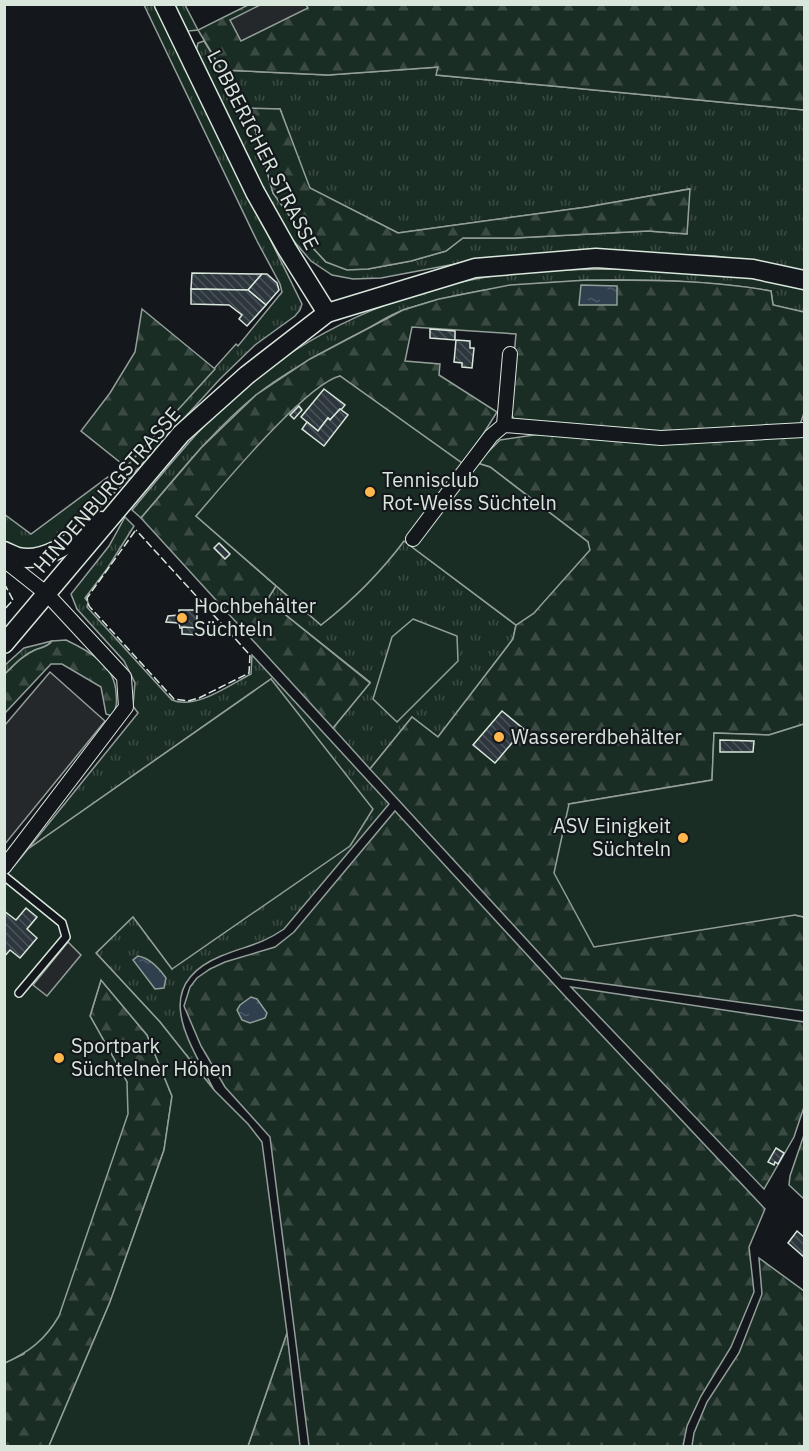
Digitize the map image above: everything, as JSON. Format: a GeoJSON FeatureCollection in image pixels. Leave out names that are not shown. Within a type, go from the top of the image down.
{"type":"FeatureCollection","features":[{"type":"Feature","properties":{"kind":"main road","name":"LOBBERICHER STRASSE"},"geometry":{"type":"LineString","coordinates":[[164,4],[255,192],[327,314]]}},
{"type":"Feature","properties":{"kind":"main road","name":"HINDENBURGSTRASSE"},"geometry":{"type":"LineString","coordinates":[[4,644],[181,434],[247,375],[327,314],[475,268],[596,258],[753,269],[804,280]]}},
{"type":"Feature","properties":{"kind":"main road"},"geometry":{"type":"LineString","coordinates":[[4,551],[19,558],[43,555],[65,546],[122,506]]}},
{"type":"Feature","properties":{"kind":"street"},"geometry":{"type":"LineString","coordinates":[[413,539],[491,436],[504,425],[510,354]]}},
{"type":"Feature","properties":{"kind":"street"},"geometry":{"type":"LineString","coordinates":[[504,425],[661,438],[804,430]]}},
{"type":"Feature","properties":{"kind":"street","name":"HINDENBURGSTRASSE"},"geometry":{"type":"LineString","coordinates":[[4,560],[47,594],[124,677],[126,707],[4,867]]}},
{"type":"Feature","properties":{"kind":"lane"},"geometry":{"type":"LineString","coordinates":[[4,876],[62,923],[66,937],[19,993]]}},
{"type":"Feature","properties":{"kind":"green space"},"geometry":{"type":"Polygon","coordinates":[[[250,4],[804,5],[804,110],[436,75],[438,67],[328,75],[222,70],[198,30],[250,4]]]}},
{"type":"Feature","properties":{"kind":"green space"},"geometry":{"type":"Polygon","coordinates":[[[144,5],[155,5],[302,304],[295,316],[255,345],[220,379],[131,476],[75,532],[32,552],[5,546],[4,514],[31,534],[108,477],[126,467],[236,344],[238,346],[282,292],[144,5]]]}},
{"type":"Feature","properties":{"kind":"green space"},"geometry":{"type":"Polygon","coordinates":[[[174,5],[185,5],[198,30],[188,31],[174,5]]]}},
{"type":"Feature","properties":{"kind":"green space"},"geometry":{"type":"Polygon","coordinates":[[[204,41],[222,70],[328,75],[439,67],[437,75],[804,110],[804,273],[789,268],[716,256],[598,252],[492,257],[381,278],[353,279],[332,275],[311,261],[271,208],[196,51],[198,43],[204,41]],[[247,109],[252,118],[273,193],[326,262],[368,269],[411,261],[446,251],[462,238],[514,238],[648,231],[687,234],[689,189],[587,207],[398,233],[309,188],[280,109],[247,109]]]}},
{"type":"Feature","properties":{"kind":"green space"},"geometry":{"type":"Polygon","coordinates":[[[247,108],[280,109],[310,188],[398,233],[587,207],[690,189],[687,234],[648,231],[514,238],[463,238],[446,251],[411,261],[368,269],[347,270],[326,262],[273,193],[252,118],[247,108]]]}},
{"type":"Feature","properties":{"kind":"green space"},"geometry":{"type":"Polygon","coordinates":[[[601,269],[712,270],[804,287],[804,312],[773,305],[771,291],[659,280],[512,286],[432,301],[388,317],[307,361],[268,386],[240,409],[210,439],[141,518],[132,510],[190,442],[236,394],[281,360],[341,325],[405,298],[472,280],[506,274],[601,269]]]}},
{"type":"Feature","properties":{"kind":"green space"},"geometry":{"type":"Polygon","coordinates":[[[587,280],[679,281],[748,287],[771,291],[773,305],[804,312],[804,413],[800,425],[703,432],[609,431],[514,419],[509,410],[516,334],[412,327],[405,361],[440,364],[439,375],[497,412],[462,463],[340,376],[196,516],[276,586],[267,600],[370,683],[333,728],[141,518],[201,448],[256,395],[310,359],[403,310],[439,299],[510,285],[587,280]]]}},
{"type":"Feature","properties":{"kind":"green space"},"geometry":{"type":"Polygon","coordinates":[[[142,309],[215,369],[126,467],[81,431],[110,393],[135,352],[142,309]]]}},
{"type":"Feature","properties":{"kind":"green space","name":"Tennisclub Rot-Weiss Süchteln"},"geometry":{"type":"Polygon","coordinates":[[[340,376],[462,463],[477,463],[490,467],[588,542],[590,550],[534,613],[516,625],[404,541],[365,586],[321,625],[196,516],[286,416],[325,383],[340,376]]]}},
{"type":"Feature","properties":{"kind":"green space"},"geometry":{"type":"Polygon","coordinates":[[[541,434],[804,435],[804,724],[769,735],[714,733],[712,780],[569,804],[795,915],[804,917],[804,1011],[562,978],[370,769],[412,717],[438,737],[513,639],[516,625],[534,613],[588,542],[490,467],[477,463],[500,440],[541,434]]]}},
{"type":"Feature","properties":{"kind":"green space"},"geometry":{"type":"Polygon","coordinates":[[[125,517],[134,526],[107,569],[85,598],[88,602],[87,607],[172,700],[191,702],[223,690],[251,674],[252,655],[389,804],[284,929],[260,942],[221,956],[199,968],[186,983],[181,999],[181,1016],[194,1053],[214,1090],[160,1022],[96,953],[133,916],[172,969],[271,679],[28,849],[138,713],[133,706],[135,683],[124,661],[77,609],[71,594],[109,546],[125,517]]]}},
{"type":"Feature","properties":{"kind":"green space"},"geometry":{"type":"Polygon","coordinates":[[[404,541],[516,625],[513,639],[438,737],[412,717],[370,769],[333,728],[370,682],[267,600],[276,586],[321,625],[365,586],[404,541]]]}},
{"type":"Feature","properties":{"kind":"green space"},"geometry":{"type":"Polygon","coordinates":[[[413,619],[457,636],[458,661],[397,722],[373,699],[392,637],[413,619]]]}},
{"type":"Feature","properties":{"kind":"green space"},"geometry":{"type":"Polygon","coordinates":[[[66,640],[92,654],[111,674],[115,683],[116,700],[112,716],[106,714],[101,687],[62,664],[51,664],[5,713],[5,674],[31,652],[47,646],[52,641],[66,640]]]}},
{"type":"Feature","properties":{"kind":"green space"},"geometry":{"type":"Polygon","coordinates":[[[52,641],[47,646],[19,660],[5,674],[5,665],[24,648],[52,641]]]}},
{"type":"Feature","properties":{"kind":"green space","name":"Sportpark Süchtelner Höhen"},"geometry":{"type":"Polygon","coordinates":[[[271,679],[373,809],[350,846],[172,969],[133,917],[96,953],[160,1022],[214,1090],[248,1124],[262,1142],[287,1333],[248,1446],[49,1446],[110,1302],[164,1150],[172,1096],[147,1035],[101,980],[90,1016],[127,1082],[128,1114],[59,1316],[36,1344],[5,1363],[5,877],[28,849],[271,679]]]}},
{"type":"Feature","properties":{"kind":"green space","name":"ASV Einigkeit Süchteln"},"geometry":{"type":"Polygon","coordinates":[[[804,724],[804,917],[795,915],[594,947],[554,873],[569,804],[712,780],[714,733],[769,735],[804,724]]]}},
{"type":"Feature","properties":{"kind":"green space"},"geometry":{"type":"Polygon","coordinates":[[[395,811],[765,1209],[749,1247],[754,1292],[731,1347],[701,1396],[687,1426],[683,1446],[309,1446],[270,1137],[225,1087],[201,1046],[184,1006],[190,987],[197,978],[210,969],[225,962],[275,947],[294,932],[395,811]]]}},
{"type":"Feature","properties":{"kind":"green space"},"geometry":{"type":"Polygon","coordinates":[[[101,980],[147,1035],[172,1096],[164,1150],[110,1302],[49,1446],[5,1446],[4,1363],[24,1354],[127,1082],[90,1016],[101,980]]]}},
{"type":"Feature","properties":{"kind":"green space"},"geometry":{"type":"Polygon","coordinates":[[[571,987],[804,1022],[804,1107],[794,1137],[764,1189],[571,987]]]}},
{"type":"Feature","properties":{"kind":"green space"},"geometry":{"type":"Polygon","coordinates":[[[804,1135],[804,1199],[789,1185],[804,1135]]]}},
{"type":"Feature","properties":{"kind":"green space"},"geometry":{"type":"Polygon","coordinates":[[[759,1258],[804,1291],[804,1446],[692,1446],[694,1433],[707,1402],[739,1353],[762,1294],[759,1258]]]}},
{"type":"Feature","properties":{"kind":"green space"},"geometry":{"type":"Polygon","coordinates":[[[287,1333],[300,1446],[248,1446],[287,1333]]]}},
{"type":"Feature","properties":{"kind":"shaded area"},"geometry":{"type":"Polygon","coordinates":[[[260,5],[306,5],[308,8],[241,41],[230,20],[260,5]]]}},
{"type":"Feature","properties":{"kind":"shaded area"},"geometry":{"type":"Polygon","coordinates":[[[50,672],[105,721],[5,844],[5,725],[50,672]]]}},
{"type":"Feature","properties":{"kind":"shaded area"},"geometry":{"type":"Polygon","coordinates":[[[68,942],[81,955],[47,996],[33,985],[68,942]]]}},
{"type":"Feature","properties":{"kind":"water"},"geometry":{"type":"Polygon","coordinates":[[[581,285],[617,286],[617,305],[579,305],[581,285]]]}},
{"type":"Feature","properties":{"kind":"water"},"geometry":{"type":"Polygon","coordinates":[[[138,956],[150,961],[166,978],[164,988],[155,989],[133,960],[138,956]]]}},
{"type":"Feature","properties":{"kind":"water"},"geometry":{"type":"Polygon","coordinates":[[[251,997],[257,999],[267,1013],[265,1018],[250,1023],[242,1020],[237,1010],[251,997]]]}},
{"type":"Feature","properties":{"kind":"building"},"geometry":{"type":"Polygon","coordinates":[[[192,273],[262,274],[248,290],[191,289],[192,273]]]}},
{"type":"Feature","properties":{"kind":"building"},"geometry":{"type":"Polygon","coordinates":[[[262,274],[267,274],[277,283],[279,290],[266,305],[248,290],[262,274]]]}},
{"type":"Feature","properties":{"kind":"building"},"geometry":{"type":"Polygon","coordinates":[[[191,289],[248,290],[266,305],[247,326],[239,319],[242,315],[229,305],[191,304],[191,289]]]}},
{"type":"Feature","properties":{"kind":"building"},"geometry":{"type":"Polygon","coordinates":[[[430,329],[455,331],[455,340],[430,338],[430,329]]]}},
{"type":"Feature","properties":{"kind":"building"},"geometry":{"type":"Polygon","coordinates":[[[456,340],[470,341],[470,348],[474,348],[472,368],[462,367],[462,363],[454,362],[456,340]]]}},
{"type":"Feature","properties":{"kind":"building"},"geometry":{"type":"Polygon","coordinates":[[[324,389],[345,405],[330,420],[328,418],[318,431],[301,417],[324,389]]]}},
{"type":"Feature","properties":{"kind":"building"},"geometry":{"type":"Polygon","coordinates":[[[299,406],[302,410],[294,419],[290,415],[299,406]]]}},
{"type":"Feature","properties":{"kind":"building"},"geometry":{"type":"Polygon","coordinates":[[[340,409],[348,415],[324,446],[302,429],[307,422],[318,431],[328,418],[330,420],[340,409]]]}},
{"type":"Feature","properties":{"kind":"building"},"geometry":{"type":"Polygon","coordinates":[[[219,543],[230,554],[225,559],[214,548],[219,543]]]}},
{"type":"Feature","properties":{"kind":"building","name":"Hochbehälter Süchteln"},"geometry":{"type":"Polygon","coordinates":[[[179,610],[197,610],[197,628],[180,628],[179,623],[166,622],[168,616],[179,615],[179,610]]]}},
{"type":"Feature","properties":{"kind":"building"},"geometry":{"type":"Polygon","coordinates":[[[182,627],[197,628],[197,635],[182,634],[182,627]]]}},
{"type":"Feature","properties":{"kind":"building","name":"Wassererdbehälter"},"geometry":{"type":"Polygon","coordinates":[[[502,711],[524,729],[495,763],[473,745],[502,711]]]}},
{"type":"Feature","properties":{"kind":"building"},"geometry":{"type":"Polygon","coordinates":[[[720,740],[754,741],[753,752],[720,752],[720,740]]]}},
{"type":"Feature","properties":{"kind":"building"},"geometry":{"type":"Polygon","coordinates":[[[26,908],[37,917],[27,929],[37,938],[20,958],[10,950],[4,957],[4,911],[16,920],[26,908]]]}},
{"type":"Feature","properties":{"kind":"building"},"geometry":{"type":"Polygon","coordinates":[[[776,1148],[784,1153],[778,1164],[775,1162],[774,1165],[768,1162],[776,1148]]]}},
{"type":"Feature","properties":{"kind":"building"},"geometry":{"type":"Polygon","coordinates":[[[797,1231],[804,1237],[804,1257],[788,1243],[797,1231]]]}},
{"type":"Feature","properties":{"kind":"fence"},"geometry":{"type":"LineString","coordinates":[[135,531],[87,598],[89,606],[174,699],[188,701],[199,698],[249,673],[250,655],[136,530]]}},
{"type":"Feature","properties":{"kind":"fence"},"geometry":{"type":"LineString","coordinates":[[4,583],[13,600],[4,610]]}},
{"type":"Feature","properties":{"kind":"place","name":"Tennisclub Rot-Weiss Süchteln"},"geometry":{"type":"Point","coordinates":[370,492]}},
{"type":"Feature","properties":{"kind":"place","name":"Hochbehälter Süchteln"},"geometry":{"type":"Point","coordinates":[182,618]}},
{"type":"Feature","properties":{"kind":"place","name":"Wassererdbehälter"},"geometry":{"type":"Point","coordinates":[499,737]}},
{"type":"Feature","properties":{"kind":"place","name":"ASV Einigkeit Süchteln"},"geometry":{"type":"Point","coordinates":[683,838]}},
{"type":"Feature","properties":{"kind":"place","name":"Sportpark Süchtelner Höhen"},"geometry":{"type":"Point","coordinates":[59,1058]}}]}
